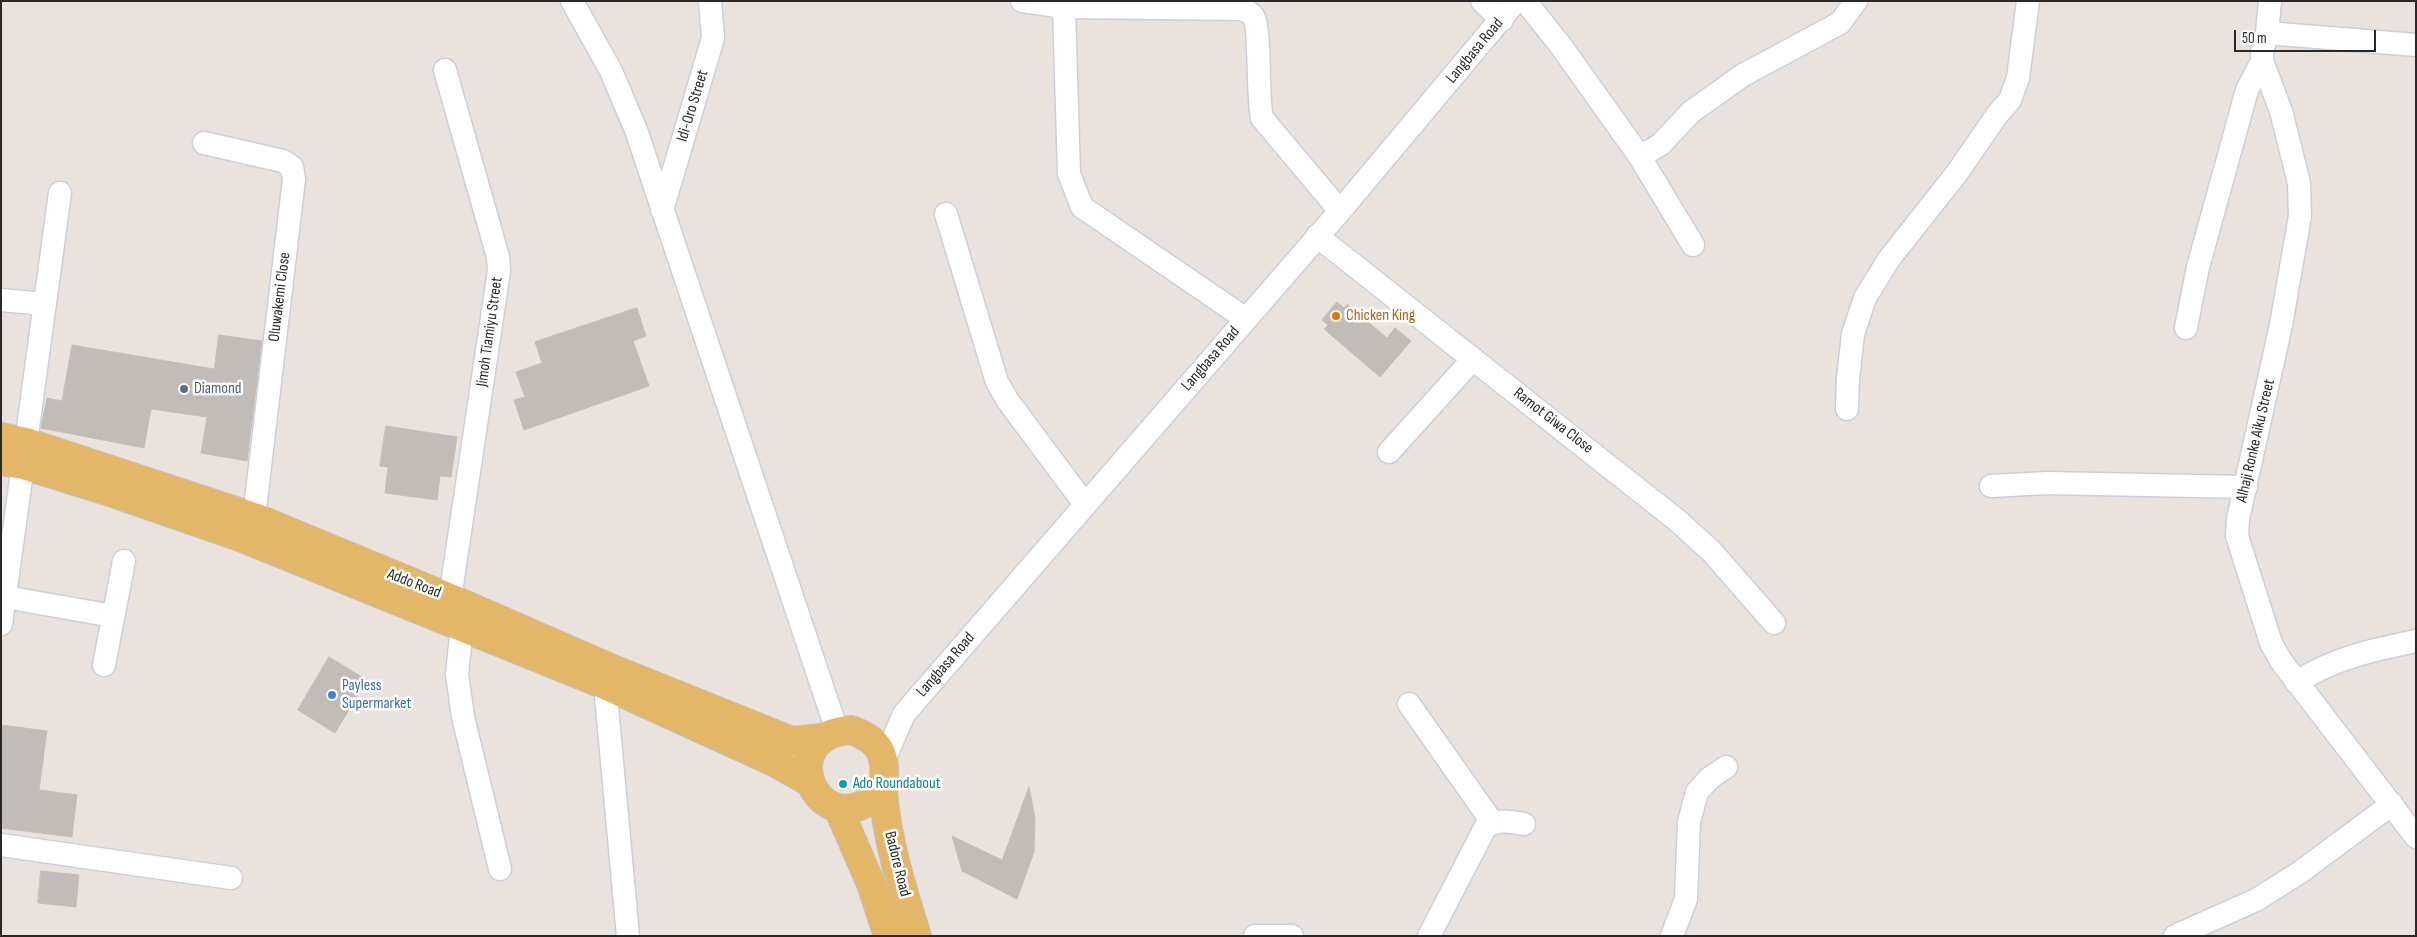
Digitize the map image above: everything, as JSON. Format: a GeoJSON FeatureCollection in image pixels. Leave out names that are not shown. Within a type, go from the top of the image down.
{"type":"FeatureCollection","features":[{"type":"Feature","properties":{"kind":"main road","name":"Addo Road"},"geometry":{"type":"LineString","coordinates":[[13,451],[254,517],[450,598],[615,670],[792,741],[829,734]]}},
{"type":"Feature","properties":{"kind":"main road","name":"Addo Road"},"geometry":{"type":"LineString","coordinates":[[13,451],[113,493],[240,537],[605,685],[774,762],[811,783]]}},
{"type":"Feature","properties":{"kind":"main road"},"geometry":{"type":"LineString","coordinates":[[852,730],[866,735],[878,745],[884,760],[883,791],[857,807],[838,808],[822,800],[808,776],[809,755],[829,734],[852,730]]}},
{"type":"Feature","properties":{"kind":"main road","name":"Badore Road"},"geometry":{"type":"LineString","coordinates":[[883,791],[885,815],[898,879],[917,936]]}},
{"type":"Feature","properties":{"kind":"main road","name":"Badore Road"},"geometry":{"type":"LineString","coordinates":[[838,808],[868,876],[888,936]]}},
{"type":"Feature","properties":{"kind":"street"},"geometry":{"type":"LineString","coordinates":[[572,1],[611,71],[636,130],[829,734]]}},
{"type":"Feature","properties":{"kind":"street","name":"Idi-Oro Street"},"geometry":{"type":"LineString","coordinates":[[662,210],[713,38],[710,1]]}},
{"type":"Feature","properties":{"kind":"street"},"geometry":{"type":"LineString","coordinates":[[1022,1],[1064,7],[1244,9],[1254,16],[1257,29],[1258,104],[1262,118],[1340,211]]}},
{"type":"Feature","properties":{"kind":"street"},"geometry":{"type":"LineString","coordinates":[[1482,1],[1502,20]]}},
{"type":"Feature","properties":{"kind":"street","name":"Langbasa Road"},"geometry":{"type":"LineString","coordinates":[[904,714],[1084,503],[1340,211],[1516,1]]}},
{"type":"Feature","properties":{"kind":"street"},"geometry":{"type":"LineString","coordinates":[[1525,1],[1561,46],[1640,158],[1692,245]]}},
{"type":"Feature","properties":{"kind":"street"},"geometry":{"type":"LineString","coordinates":[[1640,158],[1661,144],[1691,112],[1743,75],[1840,23],[1856,1]]}},
{"type":"Feature","properties":{"kind":"street"},"geometry":{"type":"LineString","coordinates":[[1847,409],[1853,334],[1865,298],[1889,260],[1957,173],[1997,115],[2010,100],[2018,78],[2028,1]]}},
{"type":"Feature","properties":{"kind":"street","name":"Alhaji Ronke Aiku Street"},"geometry":{"type":"LineString","coordinates":[[2270,1],[2262,61],[2280,111],[2299,183],[2300,216],[2281,326],[2237,536],[2271,643],[2296,682],[2416,837]]}},
{"type":"Feature","properties":{"kind":"street"},"geometry":{"type":"LineString","coordinates":[[1064,7],[1069,174],[1082,207],[1246,319]]}},
{"type":"Feature","properties":{"kind":"street"},"geometry":{"type":"LineString","coordinates":[[2267,33],[2416,45]]}},
{"type":"Feature","properties":{"kind":"street"},"geometry":{"type":"LineString","coordinates":[[2186,328],[2198,266],[2247,90],[2262,61]]}},
{"type":"Feature","properties":{"kind":"street","name":"Jimoh Tiamiyu Street"},"geometry":{"type":"LineString","coordinates":[[445,70],[498,257],[499,271],[450,598]]}},
{"type":"Feature","properties":{"kind":"street","name":"Oluwakemi Close"},"geometry":{"type":"LineString","coordinates":[[204,144],[283,161],[292,168],[294,179],[254,517]]}},
{"type":"Feature","properties":{"kind":"street"},"geometry":{"type":"LineString","coordinates":[[1,624],[5,597],[13,451],[45,304],[60,193]]}},
{"type":"Feature","properties":{"kind":"street"},"geometry":{"type":"LineString","coordinates":[[946,214],[997,382],[1008,401],[1084,503]]}},
{"type":"Feature","properties":{"kind":"street","name":"Ramot Giwa Close"},"geometry":{"type":"LineString","coordinates":[[1317,236],[1678,521],[1712,552],[1774,623]]}},
{"type":"Feature","properties":{"kind":"street"},"geometry":{"type":"LineString","coordinates":[[1,300],[45,304]]}},
{"type":"Feature","properties":{"kind":"street"},"geometry":{"type":"LineString","coordinates":[[1388,452],[1473,358]]}},
{"type":"Feature","properties":{"kind":"street"},"geometry":{"type":"LineString","coordinates":[[1991,486],[2047,483],[2246,487]]}},
{"type":"Feature","properties":{"kind":"street"},"geometry":{"type":"LineString","coordinates":[[104,664],[124,561]]}},
{"type":"Feature","properties":{"kind":"street"},"geometry":{"type":"LineString","coordinates":[[5,597],[113,616]]}},
{"type":"Feature","properties":{"kind":"street"},"geometry":{"type":"LineString","coordinates":[[462,628],[457,674],[463,717],[500,869]]}},
{"type":"Feature","properties":{"kind":"street"},"geometry":{"type":"LineString","coordinates":[[2296,682],[2324,666],[2354,655],[2416,641]]}},
{"type":"Feature","properties":{"kind":"street"},"geometry":{"type":"LineString","coordinates":[[605,685],[628,936]]}},
{"type":"Feature","properties":{"kind":"street"},"geometry":{"type":"LineString","coordinates":[[1409,704],[1492,822]]}},
{"type":"Feature","properties":{"kind":"street"},"geometry":{"type":"LineString","coordinates":[[866,735],[904,714]]}},
{"type":"Feature","properties":{"kind":"street"},"geometry":{"type":"LineString","coordinates":[[884,760],[904,714]]}},
{"type":"Feature","properties":{"kind":"street"},"geometry":{"type":"LineString","coordinates":[[1672,936],[1686,899],[1689,822],[1697,792],[1710,778],[1726,767]]}},
{"type":"Feature","properties":{"kind":"street"},"geometry":{"type":"LineString","coordinates":[[2175,936],[2256,900],[2299,873],[2392,804]]}},
{"type":"Feature","properties":{"kind":"street"},"geometry":{"type":"LineString","coordinates":[[1429,936],[1485,828],[1492,822],[1502,821],[1524,824]]}},
{"type":"Feature","properties":{"kind":"street"},"geometry":{"type":"LineString","coordinates":[[1,845],[231,878]]}},
{"type":"Feature","properties":{"kind":"street"},"geometry":{"type":"LineString","coordinates":[[1255,936],[1292,936]]}},
{"type":"Feature","properties":{"kind":"building"},"geometry":{"type":"Polygon","coordinates":[[[1337,302],[1344,308],[1347,304],[1387,338],[1395,328],[1411,341],[1380,377],[1324,329],[1328,325],[1322,320],[1337,302]]]}},
{"type":"Feature","properties":{"kind":"building"},"geometry":{"type":"Polygon","coordinates":[[[637,308],[646,336],[633,341],[649,386],[524,430],[514,400],[525,397],[516,372],[542,363],[535,342],[637,308]]]}},
{"type":"Feature","properties":{"kind":"building"},"geometry":{"type":"Polygon","coordinates":[[[219,335],[262,341],[247,461],[201,453],[207,417],[151,409],[144,448],[41,428],[47,398],[62,401],[72,345],[214,369],[219,335]]]}},
{"type":"Feature","properties":{"kind":"building"},"geometry":{"type":"Polygon","coordinates":[[[386,426],[457,437],[451,477],[440,476],[437,500],[385,493],[388,467],[380,466],[386,426]]]}},
{"type":"Feature","properties":{"kind":"building","name":"Payless Supermarket"},"geometry":{"type":"Polygon","coordinates":[[[329,657],[367,680],[335,733],[298,710],[329,657]]]}},
{"type":"Feature","properties":{"kind":"building"},"geometry":{"type":"Polygon","coordinates":[[[1,725],[47,731],[39,790],[77,795],[72,837],[1,828],[1,725]]]}},
{"type":"Feature","properties":{"kind":"building"},"geometry":{"type":"Polygon","coordinates":[[[1029,787],[1035,818],[1034,852],[1017,899],[962,871],[952,836],[1002,860],[1029,787]]]}},
{"type":"Feature","properties":{"kind":"building"},"geometry":{"type":"Polygon","coordinates":[[[41,871],[79,875],[76,907],[38,903],[41,871]]]}},
{"type":"Feature","properties":{"kind":"place","name":"Chicken King"},"geometry":{"type":"Point","coordinates":[1336,316]}},
{"type":"Feature","properties":{"kind":"place","name":"Diamond"},"geometry":{"type":"Point","coordinates":[184,389]}},
{"type":"Feature","properties":{"kind":"place","name":"Payless Supermarket"},"geometry":{"type":"Point","coordinates":[332,695]}},
{"type":"Feature","properties":{"kind":"place","name":"Ado Roundabout"},"geometry":{"type":"Point","coordinates":[843,784]}}]}
